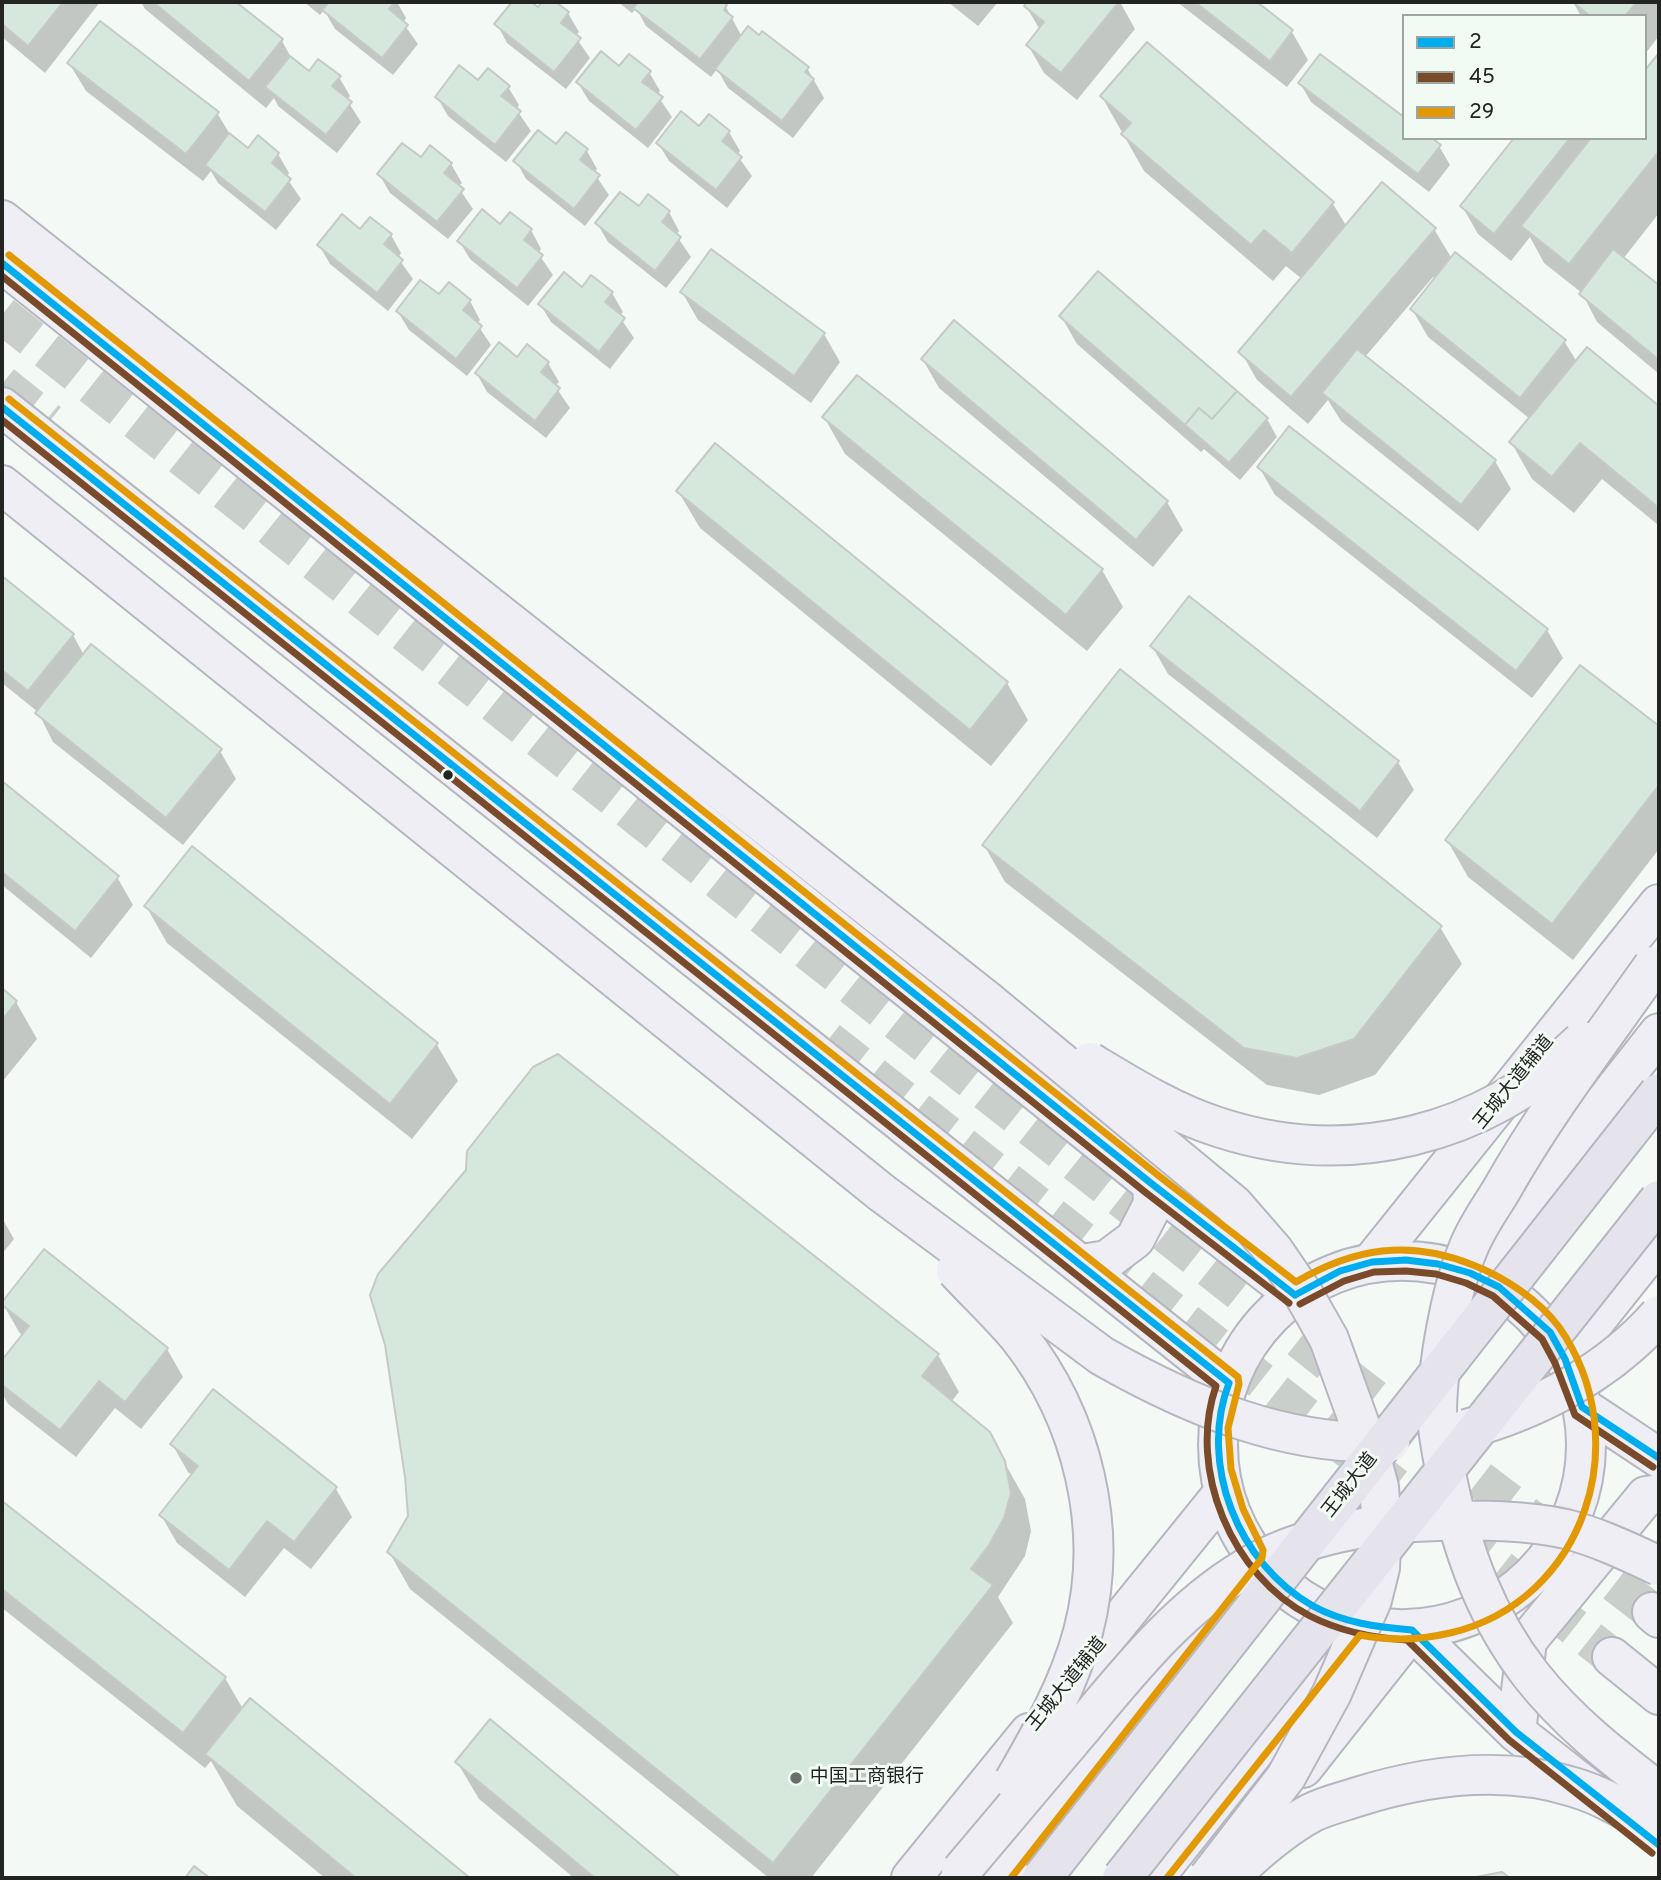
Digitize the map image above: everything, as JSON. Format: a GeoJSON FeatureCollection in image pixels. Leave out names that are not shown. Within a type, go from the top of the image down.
{"type":"FeatureCollection","features":[{"type":"Feature","properties":{"kind":"highway","name":"王城大道"},"geometry":{"type":"LineString","coordinates":[[1042,1878],[1659,1093]]}},
{"type":"Feature","properties":{"kind":"highway"},"geometry":{"type":"LineString","coordinates":[[1122,1878],[1659,1200]]}},
{"type":"Feature","properties":{"kind":"main road"},"geometry":{"type":"LineString","coordinates":[[2,220],[986,1000],[1234,1205],[1274,1251],[1304,1295],[1328,1339],[1355,1408],[1379,1486],[1382,1527],[1380,1568],[1372,1600],[1332,1693],[1286,1777],[1208,1878]]}},
{"type":"Feature","properties":{"kind":"main road"},"geometry":{"type":"LineString","coordinates":[[2,263],[1152,1184],[1295,1295]]}},
{"type":"Feature","properties":{"kind":"main road"},"geometry":{"type":"LineString","coordinates":[[2,407],[1229,1383]]}},
{"type":"Feature","properties":{"kind":"main road"},"geometry":{"type":"LineString","coordinates":[[2,485],[882,1192],[1102,1356],[1139,1377],[1244,1422],[1326,1441],[1363,1444],[1413,1441],[1507,1415],[1574,1383],[1623,1350],[1659,1314]]}},
{"type":"Feature","properties":{"kind":"main road","name":"王城大道辅道"},"geometry":{"type":"LineString","coordinates":[[1371,1262],[1659,904]]}},
{"type":"Feature","properties":{"kind":"main road"},"geometry":{"type":"LineString","coordinates":[[986,1000],[1114,1076],[1187,1115],[1216,1127],[1302,1146],[1362,1146],[1408,1137],[1443,1126],[1480,1111],[1526,1086],[1565,1057],[1656,963]]}},
{"type":"Feature","properties":{"kind":"main road"},"geometry":{"type":"LineString","coordinates":[[1656,963],[1531,1138],[1468,1247],[1451,1310],[1437,1418],[1442,1455],[1463,1547],[1476,1580],[1503,1633],[1532,1676],[1585,1733],[1659,1792]]}},
{"type":"Feature","properties":{"kind":"main road"},"geometry":{"type":"LineString","coordinates":[[1470,1273],[1659,1033]]}},
{"type":"Feature","properties":{"kind":"main road"},"geometry":{"type":"LineString","coordinates":[[1082,1264],[1107,1260],[1135,1239],[1153,1204],[1152,1184]]}},
{"type":"Feature","properties":{"kind":"main road"},"geometry":{"type":"LineString","coordinates":[[882,1192],[1018,1336],[1050,1382],[1067,1418],[1086,1473],[1090,1494],[1092,1574],[1083,1632],[1059,1697],[1044,1727],[959,1875]]}},
{"type":"Feature","properties":{"kind":"main road"},"geometry":{"type":"LineString","coordinates":[[1565,1359],[1659,1241]]}},
{"type":"Feature","properties":{"kind":"main road"},"geometry":{"type":"LineString","coordinates":[[1406,1260],[1438,1264],[1470,1273],[1499,1287],[1526,1309],[1550,1332],[1565,1359],[1582,1407],[1586,1458],[1581,1492],[1569,1524],[1551,1554],[1528,1581],[1500,1602],[1470,1617],[1412,1630],[1368,1626],[1334,1617],[1303,1601],[1275,1579],[1253,1553],[1236,1524],[1224,1492],[1218,1458],[1218,1424],[1238,1360],[1256,1331],[1295,1295],[1340,1272],[1371,1262],[1406,1260]]}},
{"type":"Feature","properties":{"kind":"main road"},"geometry":{"type":"LineString","coordinates":[[1582,1407],[1659,1314]]}},
{"type":"Feature","properties":{"kind":"main road"},"geometry":{"type":"LineString","coordinates":[[1582,1407],[1659,1458]]}},
{"type":"Feature","properties":{"kind":"main road","name":"王城大道辅道"},"geometry":{"type":"LineString","coordinates":[[911,1878],[1224,1492]]}},
{"type":"Feature","properties":{"kind":"main road"},"geometry":{"type":"LineString","coordinates":[[1517,1732],[1527,1640],[1646,1496],[1659,1494]]}},
{"type":"Feature","properties":{"kind":"main road"},"geometry":{"type":"LineString","coordinates":[[959,1875],[1131,1668],[1175,1624],[1248,1567],[1287,1550],[1333,1535],[1407,1522],[1468,1521],[1565,1529],[1611,1544],[1659,1566]]}},
{"type":"Feature","properties":{"kind":"main road"},"geometry":{"type":"LineString","coordinates":[[998,1878],[1253,1553]]}},
{"type":"Feature","properties":{"kind":"main road"},"geometry":{"type":"LineString","coordinates":[[1154,1878],[1356,1623]]}},
{"type":"Feature","properties":{"kind":"main road"},"geometry":{"type":"LineString","coordinates":[[1412,1630],[1517,1732],[1659,1845]]}},
{"type":"Feature","properties":{"kind":"main road"},"geometry":{"type":"LineString","coordinates":[[1217,1878],[1412,1630]]}},
{"type":"Feature","properties":{"kind":"main road"},"geometry":{"type":"LineString","coordinates":[[1612,1657],[1659,1695]]}},
{"type":"Feature","properties":{"kind":"main road"},"geometry":{"type":"LineString","coordinates":[[1228,1878],[1266,1843],[1312,1812],[1398,1785],[1433,1778],[1504,1774],[1573,1787],[1613,1802],[1659,1830]]}},
{"type":"Feature","properties":{"kind":"building"},"geometry":{"type":"Polygon","coordinates":[[[2,2],[63,2],[28,46],[2,24],[2,2]]]}},
{"type":"Feature","properties":{"kind":"building"},"geometry":{"type":"Polygon","coordinates":[[[153,2],[236,2],[283,39],[249,81],[153,2]]]}},
{"type":"Feature","properties":{"kind":"building"},"geometry":{"type":"Polygon","coordinates":[[[329,2],[395,2],[389,9],[408,25],[382,58],[322,10],[329,2]]]}},
{"type":"Feature","properties":{"kind":"building"},"geometry":{"type":"Polygon","coordinates":[[[512,2],[531,2],[538,7],[542,2],[556,2],[569,12],[561,23],[581,38],[554,72],[494,24],[512,2]]]}},
{"type":"Feature","properties":{"kind":"building"},"geometry":{"type":"Polygon","coordinates":[[[638,2],[722,2],[727,5],[724,10],[733,17],[700,59],[633,8],[638,2]]]}},
{"type":"Feature","properties":{"kind":"building"},"geometry":{"type":"Polygon","coordinates":[[[1027,2],[1119,2],[1061,73],[1026,45],[1044,22],[1024,6],[1027,2]]]}},
{"type":"Feature","properties":{"kind":"building"},"geometry":{"type":"Polygon","coordinates":[[[1195,2],[1257,2],[1293,30],[1270,61],[1195,2]]]}},
{"type":"Feature","properties":{"kind":"building"},"geometry":{"type":"Polygon","coordinates":[[[1573,2],[1637,2],[1627,14],[1588,14],[1573,2]]]}},
{"type":"Feature","properties":{"kind":"building"},"geometry":{"type":"Polygon","coordinates":[[[100,21],[219,112],[186,154],[67,63],[100,21]]]}},
{"type":"Feature","properties":{"kind":"building"},"geometry":{"type":"Polygon","coordinates":[[[748,26],[759,35],[762,31],[809,67],[805,72],[814,79],[782,121],[715,69],[748,26]]]}},
{"type":"Feature","properties":{"kind":"building"},"geometry":{"type":"Polygon","coordinates":[[[1147,42],[1334,202],[1292,253],[1264,230],[1251,245],[1121,134],[1131,123],[1100,96],[1147,42]]]}},
{"type":"Feature","properties":{"kind":"building"},"geometry":{"type":"Polygon","coordinates":[[[601,51],[619,66],[629,54],[651,71],[642,82],[663,97],[636,130],[576,82],[601,51]]]}},
{"type":"Feature","properties":{"kind":"building"},"geometry":{"type":"Polygon","coordinates":[[[1659,53],[1659,151],[1569,264],[1521,226],[1589,140],[1647,140],[1647,68],[1659,53]]]}},
{"type":"Feature","properties":{"kind":"building"},"geometry":{"type":"Polygon","coordinates":[[[1320,54],[1402,116],[1402,140],[1435,140],[1441,145],[1418,174],[1298,83],[1320,54]]]}},
{"type":"Feature","properties":{"kind":"building"},"geometry":{"type":"Polygon","coordinates":[[[290,56],[309,71],[318,59],[341,76],[332,86],[352,102],[326,135],[265,87],[290,56]]]}},
{"type":"Feature","properties":{"kind":"building"},"geometry":{"type":"Polygon","coordinates":[[[459,65],[478,80],[488,68],[510,86],[501,96],[521,111],[495,145],[435,97],[459,65]]]}},
{"type":"Feature","properties":{"kind":"building"},"geometry":{"type":"Polygon","coordinates":[[[681,111],[699,126],[709,114],[730,131],[722,141],[742,157],[716,190],[656,143],[681,111]]]}},
{"type":"Feature","properties":{"kind":"building"},"geometry":{"type":"Polygon","coordinates":[[[538,130],[556,144],[566,132],[588,149],[580,160],[600,175],[574,209],[513,161],[538,130]]]}},
{"type":"Feature","properties":{"kind":"building"},"geometry":{"type":"Polygon","coordinates":[[[229,133],[248,148],[258,135],[279,153],[272,163],[291,179],[265,212],[205,165],[229,133]]]}},
{"type":"Feature","properties":{"kind":"building"},"geometry":{"type":"Polygon","coordinates":[[[1512,140],[1568,140],[1494,234],[1460,206],[1512,140]]]}},
{"type":"Feature","properties":{"kind":"building"},"geometry":{"type":"Polygon","coordinates":[[[402,143],[421,157],[430,145],[452,163],[444,173],[464,189],[437,222],[377,174],[402,143]]]}},
{"type":"Feature","properties":{"kind":"building"},"geometry":{"type":"Polygon","coordinates":[[[1382,182],[1436,228],[1291,397],[1238,352],[1382,182]]]}},
{"type":"Feature","properties":{"kind":"building"},"geometry":{"type":"Polygon","coordinates":[[[620,192],[639,206],[648,194],[670,211],[662,222],[681,237],[655,271],[595,223],[620,192]]]}},
{"type":"Feature","properties":{"kind":"building"},"geometry":{"type":"Polygon","coordinates":[[[482,209],[500,224],[510,212],[532,229],[524,240],[543,255],[517,288],[457,241],[482,209]]]}},
{"type":"Feature","properties":{"kind":"building"},"geometry":{"type":"Polygon","coordinates":[[[342,214],[360,229],[370,217],[392,234],[384,244],[403,260],[377,293],[317,245],[342,214]]]}},
{"type":"Feature","properties":{"kind":"building"},"geometry":{"type":"Polygon","coordinates":[[[711,249],[825,333],[794,376],[680,292],[711,249]]]}},
{"type":"Feature","properties":{"kind":"building"},"geometry":{"type":"Polygon","coordinates":[[[1613,249],[1659,285],[1659,360],[1579,294],[1613,249]]]}},
{"type":"Feature","properties":{"kind":"building"},"geometry":{"type":"Polygon","coordinates":[[[1455,252],[1566,340],[1520,398],[1410,309],[1455,252]]]}},
{"type":"Feature","properties":{"kind":"building"},"geometry":{"type":"Polygon","coordinates":[[[1098,271],[1237,391],[1212,419],[1199,408],[1185,425],[1059,316],[1098,271]]]}},
{"type":"Feature","properties":{"kind":"building"},"geometry":{"type":"Polygon","coordinates":[[[564,272],[582,287],[591,275],[613,292],[605,302],[625,318],[599,352],[538,304],[564,272]]]}},
{"type":"Feature","properties":{"kind":"building"},"geometry":{"type":"Polygon","coordinates":[[[420,280],[439,294],[449,282],[471,300],[463,310],[482,326],[456,359],[396,311],[420,280]]]}},
{"type":"Feature","properties":{"kind":"building"},"geometry":{"type":"Polygon","coordinates":[[[954,320],[1168,501],[1136,540],[921,359],[954,320]]]}},
{"type":"Feature","properties":{"kind":"building"},"geometry":{"type":"Polygon","coordinates":[[[499,342],[517,357],[527,344],[549,362],[541,372],[560,388],[535,421],[475,373],[499,342]]]}},
{"type":"Feature","properties":{"kind":"building"},"geometry":{"type":"Polygon","coordinates":[[[1587,347],[1659,406],[1659,508],[1580,443],[1552,477],[1509,442],[1587,347]]]}},
{"type":"Feature","properties":{"kind":"building"},"geometry":{"type":"Polygon","coordinates":[[[1357,349],[1496,460],[1461,505],[1322,393],[1357,349]]]}},
{"type":"Feature","properties":{"kind":"building"},"geometry":{"type":"Polygon","coordinates":[[[857,375],[1103,569],[1066,615],[822,417],[857,375]]]}},
{"type":"Feature","properties":{"kind":"building"},"geometry":{"type":"Polygon","coordinates":[[[1237,391],[1268,418],[1229,463],[1185,425],[1199,408],[1212,419],[1237,391]]]}},
{"type":"Feature","properties":{"kind":"building"},"geometry":{"type":"Polygon","coordinates":[[[1289,426],[1548,629],[1516,671],[1257,467],[1289,426]]]}},
{"type":"Feature","properties":{"kind":"building"},"geometry":{"type":"Polygon","coordinates":[[[715,443],[1008,682],[970,730],[676,491],[715,443]]]}},
{"type":"Feature","properties":{"kind":"building"},"geometry":{"type":"Polygon","coordinates":[[[2,576],[74,634],[28,691],[2,670],[2,576]]]}},
{"type":"Feature","properties":{"kind":"building"},"geometry":{"type":"Polygon","coordinates":[[[1189,596],[1399,761],[1360,811],[1150,646],[1189,596]]]}},
{"type":"Feature","properties":{"kind":"building"},"geometry":{"type":"Polygon","coordinates":[[[91,644],[222,749],[166,818],[35,713],[91,644]]]}},
{"type":"Feature","properties":{"kind":"building"},"geometry":{"type":"Polygon","coordinates":[[[1580,665],[1659,726],[1659,785],[1552,924],[1445,840],[1580,665]]]}},
{"type":"Feature","properties":{"kind":"building"},"geometry":{"type":"Polygon","coordinates":[[[1120,669],[1442,926],[1354,1039],[1297,1058],[1244,1048],[982,845],[1120,669]]]}},
{"type":"Feature","properties":{"kind":"building"},"geometry":{"type":"Polygon","coordinates":[[[2,781],[119,876],[75,931],[2,872],[2,781]]]}},
{"type":"Feature","properties":{"kind":"building"},"geometry":{"type":"Polygon","coordinates":[[[192,846],[438,1043],[390,1104],[144,906],[192,846]]]}},
{"type":"Feature","properties":{"kind":"building"},"geometry":{"type":"Polygon","coordinates":[[[2,988],[17,1001],[2,1020],[2,988]]]}},
{"type":"Feature","properties":{"kind":"building"},"geometry":{"type":"Polygon","coordinates":[[[558,1054],[939,1354],[922,1376],[990,1432],[1005,1461],[1011,1493],[1004,1518],[971,1569],[993,1585],[773,1863],[387,1552],[408,1516],[405,1477],[385,1345],[370,1295],[378,1274],[466,1170],[467,1151],[533,1067],[558,1054]]]}},
{"type":"Feature","properties":{"kind":"building"},"geometry":{"type":"Polygon","coordinates":[[[44,1249],[168,1348],[125,1402],[99,1381],[60,1430],[2,1385],[2,1360],[29,1326],[2,1305],[2,1302],[44,1249]]]}},
{"type":"Feature","properties":{"kind":"building"},"geometry":{"type":"Polygon","coordinates":[[[213,1389],[337,1487],[294,1542],[267,1521],[229,1570],[159,1515],[198,1466],[170,1444],[213,1389]]]}},
{"type":"Feature","properties":{"kind":"building"},"geometry":{"type":"Polygon","coordinates":[[[2,1501],[226,1677],[183,1733],[2,1589],[2,1501]]]}},
{"type":"Feature","properties":{"kind":"building"},"geometry":{"type":"Polygon","coordinates":[[[250,1698],[470,1878],[356,1878],[205,1754],[250,1698]]]}},
{"type":"Feature","properties":{"kind":"building"},"geometry":{"type":"Polygon","coordinates":[[[490,1719],[681,1878],[595,1878],[455,1762],[490,1719]]]}},
{"type":"Feature","properties":{"kind":"building"},"geometry":{"type":"Polygon","coordinates":[[[194,1866],[210,1878],[185,1878],[194,1866]]]}},
{"type":"Feature","properties":{"kind":"building"},"geometry":{"type":"Polygon","coordinates":[[[1502,1872],[1510,1878],[1471,1878],[1502,1872]]]}},
{"type":"Feature","properties":{"kind":"tunnel"},"geometry":{"type":"LineString","coordinates":[[2,315],[1357,1385],[1652,1612]]}},
{"type":"Feature","properties":{"kind":"tunnel"},"geometry":{"type":"LineString","coordinates":[[2,384],[49,422]]}},
{"type":"Feature","properties":{"kind":"tunnel"},"geometry":{"type":"LineString","coordinates":[[828,1040],[1612,1657]]}},
{"type":"Feature","properties":{"kind":"transit line","name":"29"},"geometry":{"type":"LineString","coordinates":[[9,255],[1159,1176],[1296,1282],[1339,1261],[1361,1255],[1382,1251],[1426,1252],[1473,1265],[1497,1276],[1531,1299],[1559,1327],[1582,1371],[1594,1418],[1595,1465],[1585,1510],[1565,1552],[1535,1587],[1497,1615],[1450,1633],[1428,1637],[1394,1639],[1360,1635],[1167,1878]]}},
{"type":"Feature","properties":{"kind":"transit line","name":"2"},"geometry":{"type":"LineString","coordinates":[[2,263],[1152,1184],[1295,1295]]}},
{"type":"Feature","properties":{"kind":"transit line","name":"45"},"geometry":{"type":"LineString","coordinates":[[2,276],[1145,1192],[1289,1303]]}},
{"type":"Feature","properties":{"kind":"transit line","name":"29"},"geometry":{"type":"LineString","coordinates":[[9,399],[1238,1377],[1239,1384],[1228,1428],[1231,1469],[1243,1509],[1263,1550],[1262,1558],[1011,1878]]}},
{"type":"Feature","properties":{"kind":"transit line","name":"2"},"geometry":{"type":"LineString","coordinates":[[2,407],[1229,1383]]}},
{"type":"Feature","properties":{"kind":"transit line","name":"45"},"geometry":{"type":"LineString","coordinates":[[2,420],[1216,1386],[1209,1418],[1207,1452],[1212,1485],[1223,1518],[1238,1548],[1258,1575],[1282,1598],[1322,1622],[1357,1633],[1407,1640],[1509,1740],[1652,1853]]}},
{"type":"Feature","properties":{"kind":"transit line","name":"2"},"geometry":{"type":"LineString","coordinates":[[1295,1295],[1340,1271],[1372,1262],[1406,1260],[1438,1264],[1470,1273],[1499,1287],[1550,1332],[1565,1359],[1582,1407],[1659,1458]]}},
{"type":"Feature","properties":{"kind":"transit line","name":"45"},"geometry":{"type":"LineString","coordinates":[[1300,1304],[1344,1281],[1374,1272],[1436,1274],[1466,1283],[1493,1296],[1542,1339],[1555,1363],[1575,1415],[1653,1467]]}},
{"type":"Feature","properties":{"kind":"transit line","name":"2"},"geometry":{"type":"LineString","coordinates":[[1229,1383],[1221,1414],[1218,1446],[1222,1478],[1231,1509],[1245,1538],[1264,1565],[1287,1588],[1325,1612],[1361,1623],[1412,1630],[1516,1732],[1659,1845]]}},
{"type":"Feature","properties":{"kind":"place","name":"中国工商银行"},"geometry":{"type":"Point","coordinates":[796,1778]}}]}
